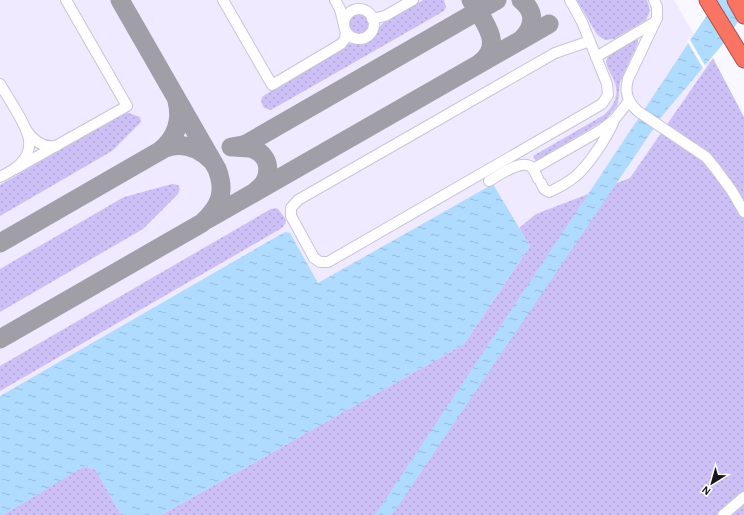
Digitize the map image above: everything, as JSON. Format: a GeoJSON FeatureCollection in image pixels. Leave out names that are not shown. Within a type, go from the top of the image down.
{"type":"FeatureCollection","features":[{"type":"Feature","properties":{"kind":"highway"},"geometry":{"type":"LineString","coordinates":[[711,0],[741,44],[744,60]]}},
{"type":"Feature","properties":{"kind":"highway"},"geometry":{"type":"LineString","coordinates":[[735,0],[744,16]]}},
{"type":"Feature","properties":{"kind":"lane"},"geometry":{"type":"LineString","coordinates":[[0,177],[127,106],[66,0]]}},
{"type":"Feature","properties":{"kind":"lane"},"geometry":{"type":"LineString","coordinates":[[223,0],[272,85],[341,44],[345,39],[345,18],[351,11],[361,9],[371,16],[385,16],[413,0]]}},
{"type":"Feature","properties":{"kind":"lane"},"geometry":{"type":"LineString","coordinates":[[335,0],[340,9],[345,29],[353,37],[357,38],[366,36],[372,29],[371,16],[360,0]]}},
{"type":"Feature","properties":{"kind":"lane"},"geometry":{"type":"LineString","coordinates":[[570,0],[582,22],[590,41],[607,84],[608,90],[602,104],[328,262],[320,262],[314,258],[291,216],[292,208],[298,200],[555,53],[590,41]]}},
{"type":"Feature","properties":{"kind":"lane"},"geometry":{"type":"LineString","coordinates":[[654,0],[658,12],[655,22],[628,80],[626,90],[629,101],[639,112],[706,157],[732,191],[744,212]]}},
{"type":"Feature","properties":{"kind":"lane"},"geometry":{"type":"LineString","coordinates":[[596,56],[655,22]]}},
{"type":"Feature","properties":{"kind":"lane"},"geometry":{"type":"LineString","coordinates":[[0,84],[30,136],[48,146],[58,145]]}},
{"type":"Feature","properties":{"kind":"lane"},"geometry":{"type":"LineString","coordinates":[[488,181],[519,165],[527,165],[533,169],[544,189],[549,192],[575,177],[586,165],[607,135],[614,120],[629,101]]}},
{"type":"Feature","properties":{"kind":"lane"},"geometry":{"type":"LineString","coordinates":[[533,169],[601,130],[614,120]]}},
{"type":"Feature","properties":{"kind":"lane"},"geometry":{"type":"LineString","coordinates":[[15,169],[28,152],[29,141],[24,126]]}},
{"type":"Feature","properties":{"kind":"lane"},"geometry":{"type":"LineString","coordinates":[[723,515],[744,497]]}},
{"type":"Feature","properties":{"kind":"shaded area"},"geometry":{"type":"Polygon","coordinates":[[[0,0],[674,0],[744,121],[744,515],[0,515],[0,0]]]}},
{"type":"Feature","properties":{"kind":"shaded area"},"geometry":{"type":"Polygon","coordinates":[[[423,0],[444,0],[446,7],[444,11],[271,110],[264,108],[261,101],[262,97],[271,91],[270,89],[346,44],[365,42],[370,39],[386,21],[423,0]]]}},
{"type":"Feature","properties":{"kind":"shaded area"},"geometry":{"type":"Polygon","coordinates":[[[577,0],[647,0],[650,11],[646,20],[614,39],[605,40],[596,33],[577,0]]]}},
{"type":"Feature","properties":{"kind":"shaded area"},"geometry":{"type":"Polygon","coordinates":[[[359,12],[367,15],[370,23],[367,31],[359,34],[351,31],[348,23],[351,15],[359,12]]]}},
{"type":"Feature","properties":{"kind":"shaded area"},"geometry":{"type":"Polygon","coordinates":[[[636,39],[638,40],[638,43],[620,82],[617,106],[605,120],[536,161],[533,156],[604,115],[609,110],[615,101],[616,85],[607,66],[607,58],[636,39]]]}},
{"type":"Feature","properties":{"kind":"shaded area"},"geometry":{"type":"Polygon","coordinates":[[[713,58],[744,117],[744,515],[161,515],[464,344],[530,246],[519,228],[536,214],[630,178],[713,58]]]}},
{"type":"Feature","properties":{"kind":"shaded area"},"geometry":{"type":"Polygon","coordinates":[[[126,112],[140,117],[141,122],[112,151],[0,216],[0,185],[126,112]]]}},
{"type":"Feature","properties":{"kind":"shaded area"},"geometry":{"type":"Polygon","coordinates":[[[172,184],[179,186],[177,195],[143,229],[0,312],[0,269],[124,197],[172,184]]]}},
{"type":"Feature","properties":{"kind":"shaded area"},"geometry":{"type":"Polygon","coordinates":[[[276,208],[286,220],[282,228],[0,391],[0,366],[271,209],[276,208]]]}},
{"type":"Feature","properties":{"kind":"shaded area"},"geometry":{"type":"Polygon","coordinates":[[[84,466],[96,470],[121,515],[3,515],[84,466]]]}},
{"type":"Feature","properties":{"kind":"water"},"geometry":{"type":"Polygon","coordinates":[[[717,0],[744,0],[744,13],[723,44],[662,116],[392,515],[375,515],[717,0]]]}},
{"type":"Feature","properties":{"kind":"water"},"geometry":{"type":"Polygon","coordinates":[[[493,184],[530,246],[464,344],[161,515],[121,515],[96,470],[85,466],[3,515],[0,515],[0,396],[285,232],[290,233],[318,283],[493,184]]]}},
{"type":"Feature","properties":{"kind":"pier"},"geometry":{"type":"Polygon","coordinates":[[[689,38],[706,67],[704,70],[687,41],[689,38]]]}},
{"type":"Feature","properties":{"kind":"taxiway"},"geometry":{"type":"LineString","coordinates":[[0,339],[202,223],[213,211],[220,199],[221,185],[217,169],[120,0]]}},
{"type":"Feature","properties":{"kind":"taxiway"},"geometry":{"type":"LineString","coordinates":[[471,0],[485,23],[491,39],[491,47],[488,55],[481,62]]}},
{"type":"Feature","properties":{"kind":"taxiway"},"geometry":{"type":"LineString","coordinates":[[231,147],[248,143],[497,0]]}},
{"type":"Feature","properties":{"kind":"taxiway"},"geometry":{"type":"LineString","coordinates":[[521,0],[526,4],[532,18],[530,28],[523,38]]}},
{"type":"Feature","properties":{"kind":"taxiway"},"geometry":{"type":"LineString","coordinates":[[208,219],[549,24]]}},
{"type":"Feature","properties":{"kind":"taxiway"},"geometry":{"type":"LineString","coordinates":[[160,151],[166,146],[174,135],[179,115],[177,101]]}},
{"type":"Feature","properties":{"kind":"taxiway"},"geometry":{"type":"LineString","coordinates":[[0,243],[165,148],[171,146],[190,147],[201,152],[211,160]]}},
{"type":"Feature","properties":{"kind":"taxiway"},"geometry":{"type":"LineString","coordinates":[[234,147],[253,149],[259,152],[267,162],[268,168],[265,180],[257,190]]}}]}
